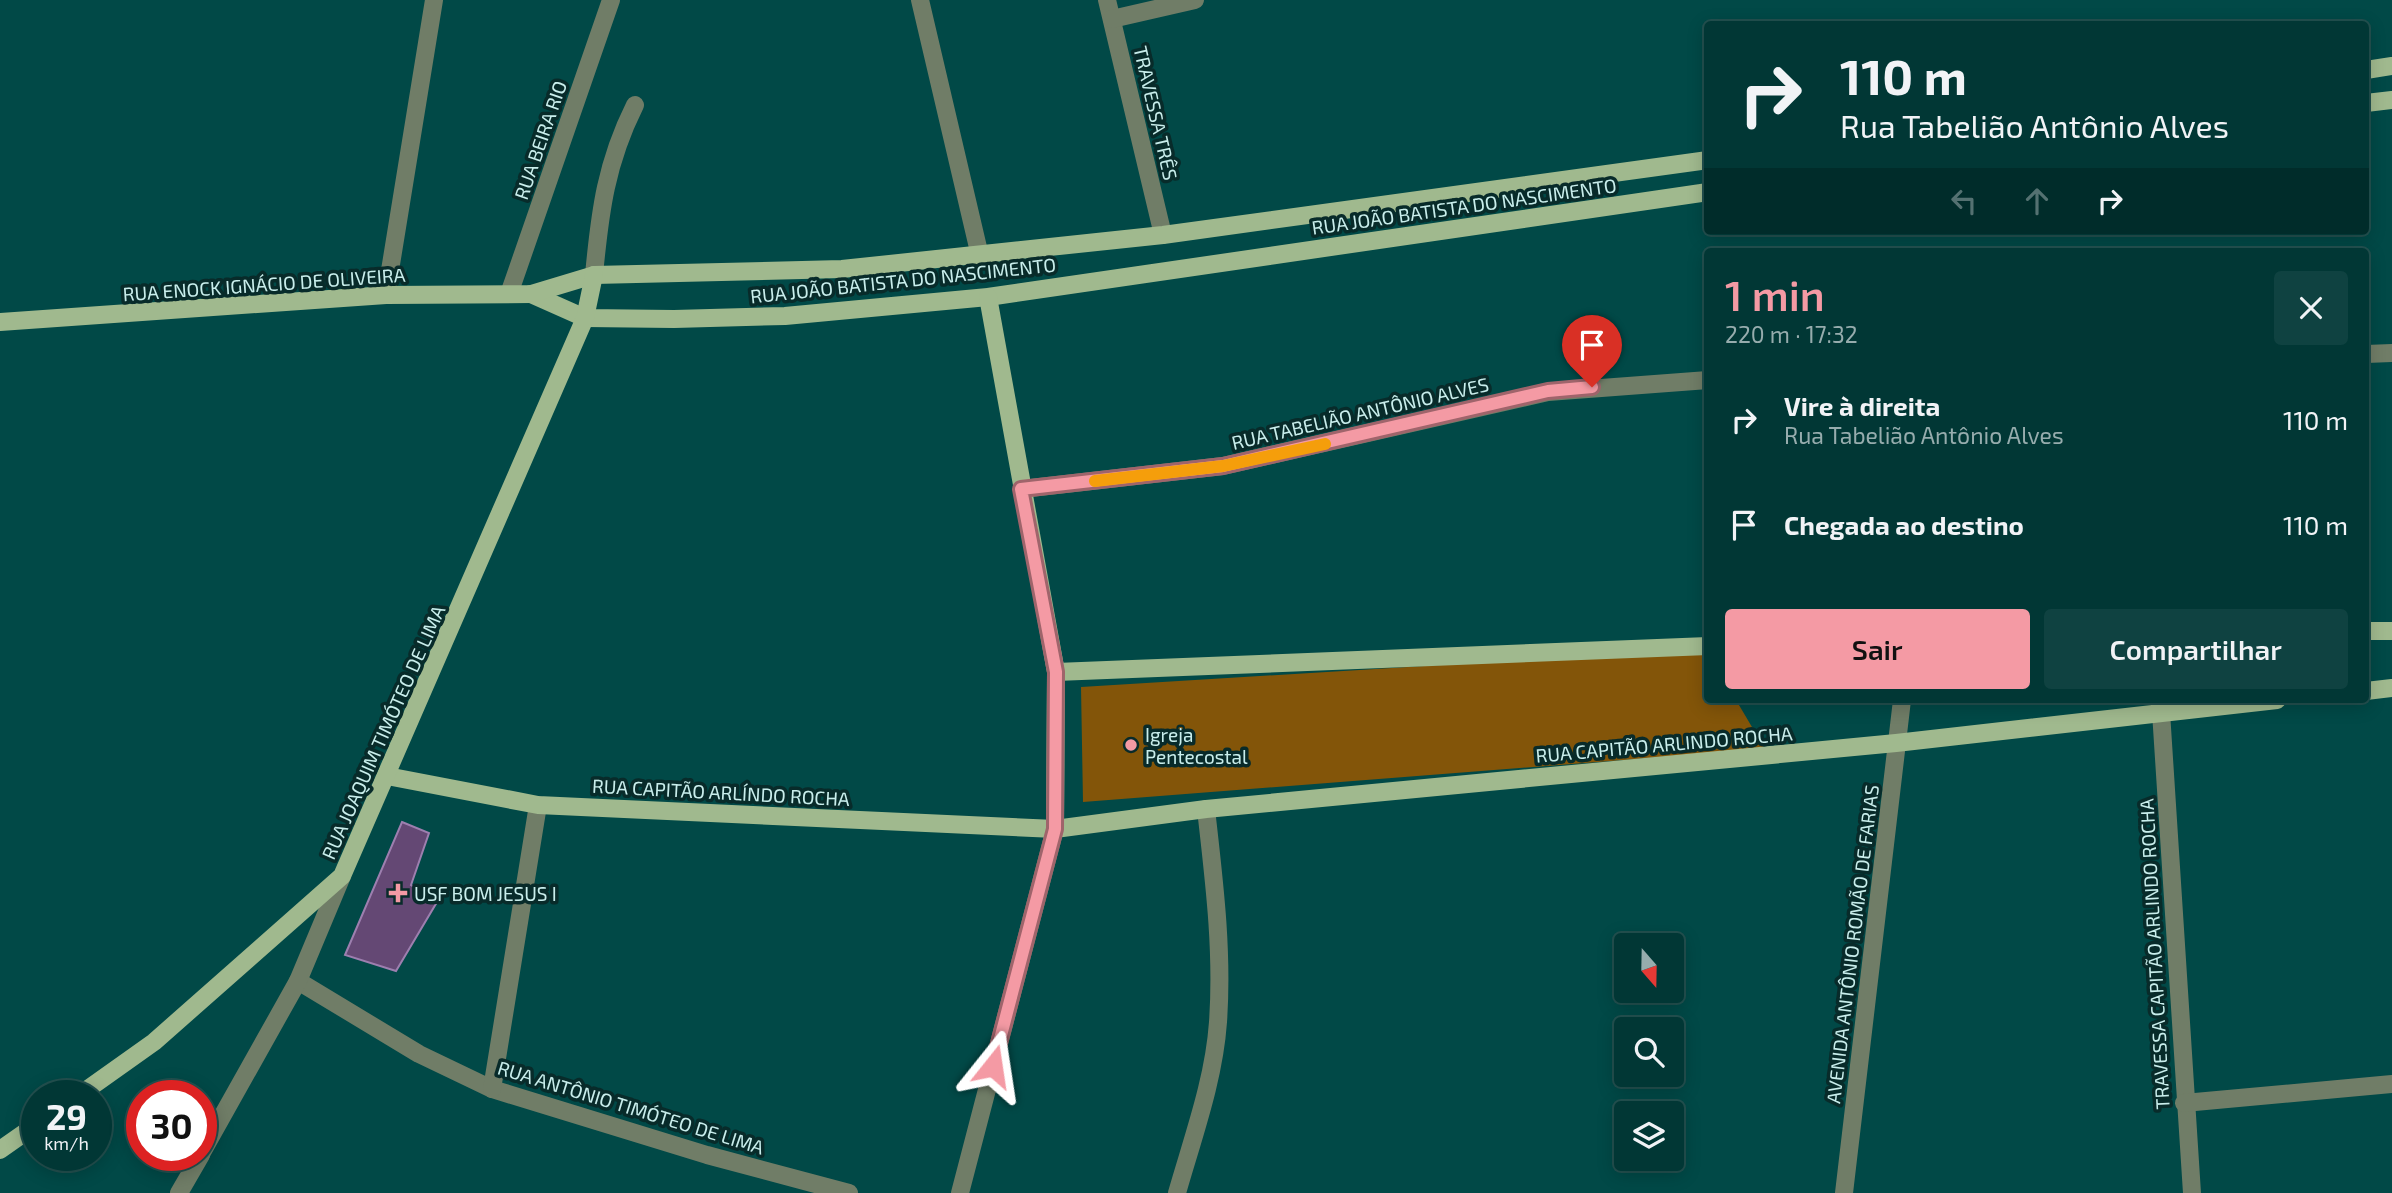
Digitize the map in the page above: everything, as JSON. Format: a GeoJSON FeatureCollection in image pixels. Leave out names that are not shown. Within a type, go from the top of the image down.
{"type":"FeatureCollection","features":[{"type":"Feature","properties":{"kind":"main road"},"geometry":{"type":"LineString","coordinates":[[2369,70],[2392,66]]}},
{"type":"Feature","properties":{"kind":"main road"},"geometry":{"type":"LineString","coordinates":[[2369,103],[2392,100]]}},
{"type":"Feature","properties":{"kind":"main road","name":"RUA JOÃO BATISTA DO NASCIMENTO"},"geometry":{"type":"LineString","coordinates":[[531,294],[594,275],[842,269],[980,256],[1163,235],[1704,161]]}},
{"type":"Feature","properties":{"kind":"main road","name":"RUA JOÃO BATISTA DO NASCIMENTO"},"geometry":{"type":"LineString","coordinates":[[531,294],[584,318],[785,316],[988,297],[1704,193]]}},
{"type":"Feature","properties":{"kind":"main road","name":"RUA JOAQUIM TIMÓTEO DE LIMA"},"geometry":{"type":"LineString","coordinates":[[342,876],[584,318],[594,275]]}},
{"type":"Feature","properties":{"kind":"main road","name":"RUA ENOCK IGNÁCIO DE OLIVEIRA"},"geometry":{"type":"LineString","coordinates":[[0,322],[386,295],[531,294]]}},
{"type":"Feature","properties":{"kind":"main road"},"geometry":{"type":"LineString","coordinates":[[988,297],[1056,672],[1055,829]]}},
{"type":"Feature","properties":{"kind":"main road"},"geometry":{"type":"LineString","coordinates":[[2369,631],[2392,631]]}},
{"type":"Feature","properties":{"kind":"main road"},"geometry":{"type":"LineString","coordinates":[[1056,672],[1704,646]]}},
{"type":"Feature","properties":{"kind":"main road"},"geometry":{"type":"LineString","coordinates":[[2369,691],[2392,688]]}},
{"type":"Feature","properties":{"kind":"main road","name":"RUA CAPITÃO ARLINDO ROCHA"},"geometry":{"type":"LineString","coordinates":[[1055,829],[1206,809],[1896,743],[2248,703]]}},
{"type":"Feature","properties":{"kind":"main road","name":"RUA CAPITÃO ARLÍNDO ROCHA"},"geometry":{"type":"LineString","coordinates":[[387,776],[538,805],[1055,829]]}},
{"type":"Feature","properties":{"kind":"main road"},"geometry":{"type":"LineString","coordinates":[[101,1080],[154,1042],[342,876]]}},
{"type":"Feature","properties":{"kind":"main road"},"geometry":{"type":"LineString","coordinates":[[0,1150],[21,1135]]}},
{"type":"Feature","properties":{"kind":"street"},"geometry":{"type":"LineString","coordinates":[[386,295],[434,0]]}},
{"type":"Feature","properties":{"kind":"street","name":"RUA BEIRA RIO"},"geometry":{"type":"LineString","coordinates":[[509,295],[611,0]]}},
{"type":"Feature","properties":{"kind":"street"},"geometry":{"type":"LineString","coordinates":[[920,0],[980,256]]}},
{"type":"Feature","properties":{"kind":"street","name":"TRAVESSA TRÊS"},"geometry":{"type":"LineString","coordinates":[[1107,0],[1163,235]]}},
{"type":"Feature","properties":{"kind":"street"},"geometry":{"type":"LineString","coordinates":[[1112,19],[1195,0]]}},
{"type":"Feature","properties":{"kind":"street"},"geometry":{"type":"LineString","coordinates":[[594,275],[603,192],[620,135],[635,105]]}},
{"type":"Feature","properties":{"kind":"street"},"geometry":{"type":"LineString","coordinates":[[2369,354],[2392,353]]}},
{"type":"Feature","properties":{"kind":"street","name":"RUA TABELIÃO ANTÔNIO ALVES"},"geometry":{"type":"LineString","coordinates":[[1021,489],[1223,466],[1548,391],[1704,380]]}},
{"type":"Feature","properties":{"kind":"street","name":"AVENIDA ANTÔNIO ROMÃO DE FARIAS"},"geometry":{"type":"LineString","coordinates":[[1844,1193],[1902,703]]}},
{"type":"Feature","properties":{"kind":"street","name":"TRAVESSA CAPITÃO ARLINDO ROCHA"},"geometry":{"type":"LineString","coordinates":[[2161,712],[2184,1103],[2192,1193]]}},
{"type":"Feature","properties":{"kind":"street"},"geometry":{"type":"LineString","coordinates":[[492,1089],[538,805]]}},
{"type":"Feature","properties":{"kind":"street"},"geometry":{"type":"LineString","coordinates":[[1177,1193],[1207,1087],[1218,1024],[1220,943],[1206,809]]}},
{"type":"Feature","properties":{"kind":"street"},"geometry":{"type":"LineString","coordinates":[[960,1193],[1055,829]]}},
{"type":"Feature","properties":{"kind":"street","name":"RUA JOAQUIM TIMÓTEO DE LIMA"},"geometry":{"type":"LineString","coordinates":[[217,1125],[298,981],[342,876]]}},
{"type":"Feature","properties":{"kind":"street","name":"RUA ANTÔNIO TIMÓTEO DE LIMA"},"geometry":{"type":"LineString","coordinates":[[298,981],[419,1054],[492,1089],[707,1155],[849,1193]]}},
{"type":"Feature","properties":{"kind":"street"},"geometry":{"type":"LineString","coordinates":[[2184,1103],[2392,1084]]}},
{"type":"Feature","properties":{"kind":"street","name":"RUA JOAQUIM TIMÓTEO DE LIMA"},"geometry":{"type":"LineString","coordinates":[[179,1193],[191,1171]]}},
{"type":"Feature","properties":{"kind":"shaded area"},"geometry":{"type":"Polygon","coordinates":[[[1688,650],[1704,653],[1704,703],[1738,703],[1765,749],[1083,802],[1081,687],[1688,650]]]}},
{"type":"Feature","properties":{"kind":"building","name":"USF BOM JESUS I"},"geometry":{"type":"Polygon","coordinates":[[[402,822],[429,833],[411,885],[437,902],[396,971],[345,955],[402,822]]]}},
{"type":"Feature","properties":{"kind":"slow traffic"},"geometry":{"type":"LineString","coordinates":[[1095,481],[1223,466],[1325,444]]}},
{"type":"Feature","properties":{"kind":"place","name":"Igreja Pentecostal"},"geometry":{"type":"Point","coordinates":[1131,745]}},
{"type":"Feature","properties":{"kind":"place","name":"USF BOM JESUS I"},"geometry":{"type":"Point","coordinates":[398,893]}},
{"type":"Feature","properties":{"kind":"route"},"geometry":{"type":"LineString","coordinates":[[993,1066],[1055,829],[1056,672],[1021,489],[1223,466],[1548,391],[1592,387]]}}]}
